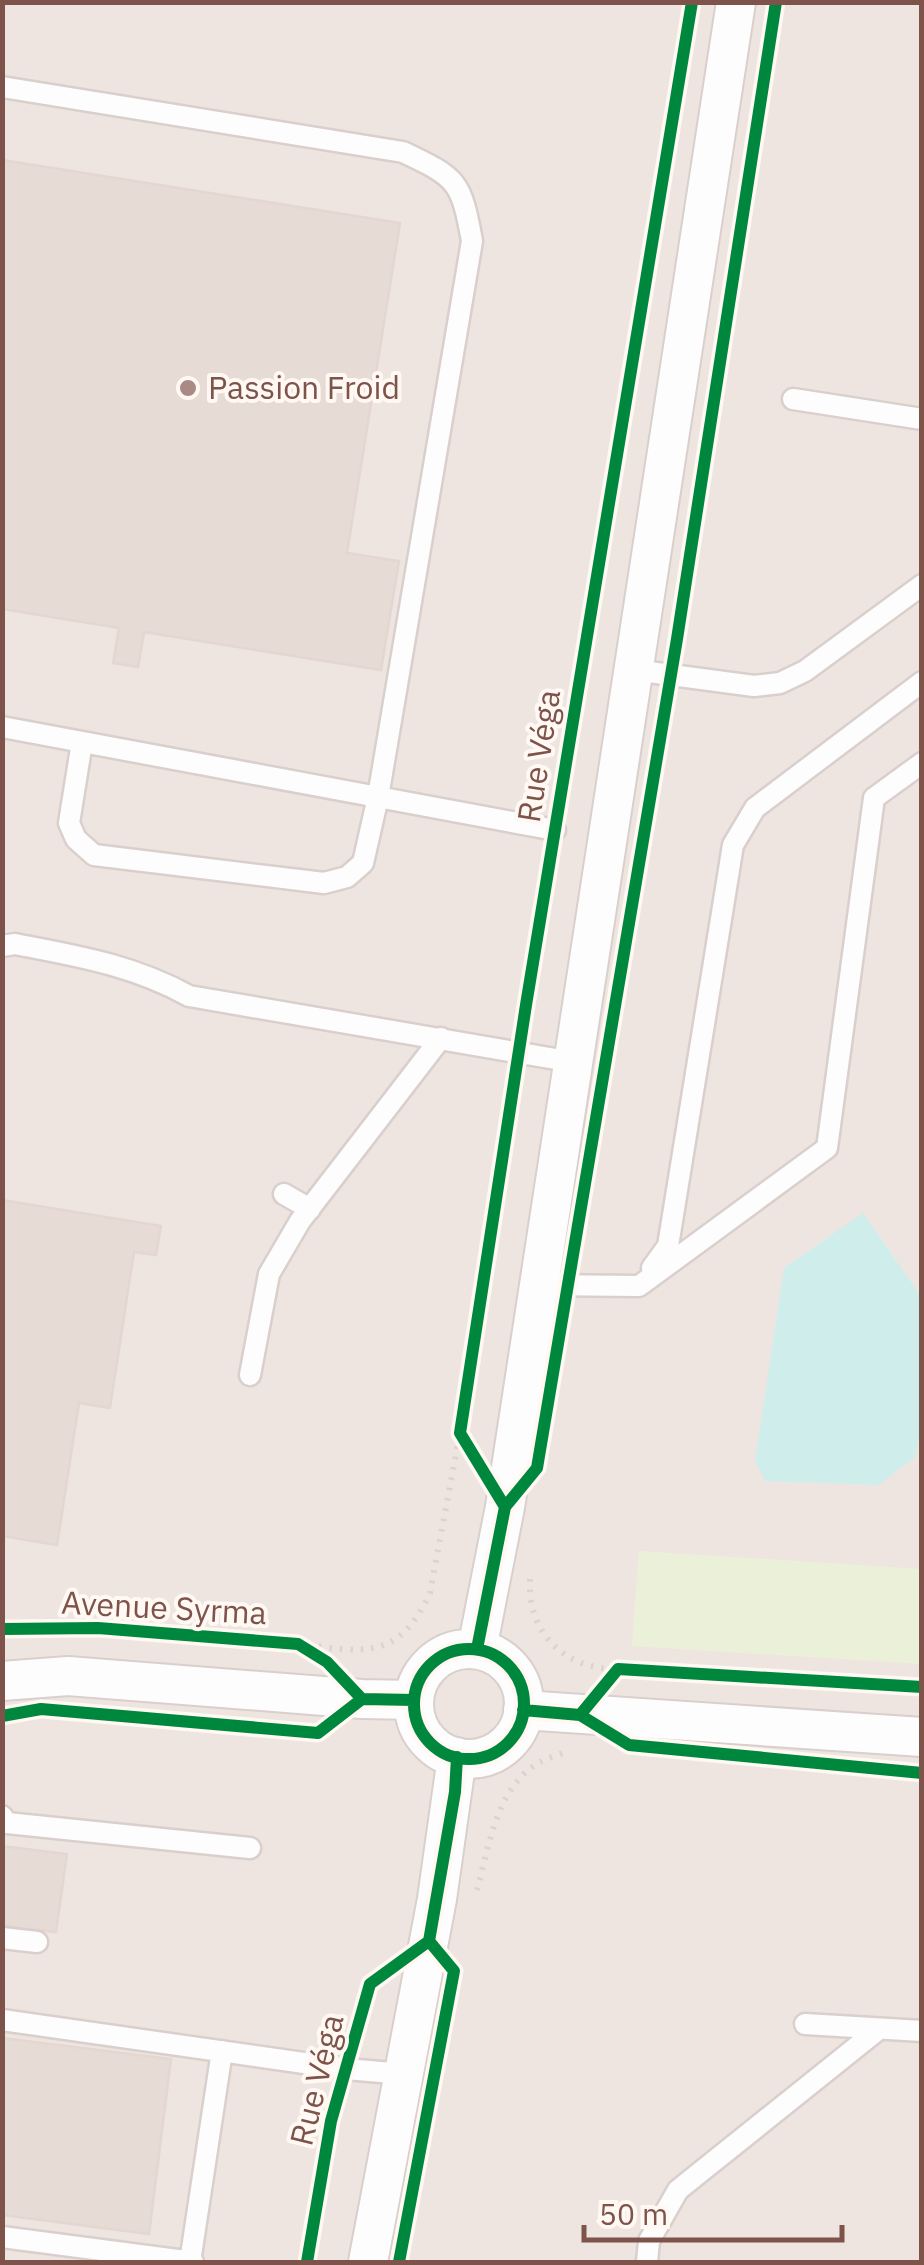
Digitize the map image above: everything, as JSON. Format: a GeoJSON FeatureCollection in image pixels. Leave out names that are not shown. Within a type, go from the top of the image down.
{"type":"FeatureCollection","features":[{"type":"Feature","properties":{"kind":"street"},"geometry":{"type":"LineString","coordinates":[[477,1649],[505,1507],[736,2]]}},
{"type":"Feature","properties":{"kind":"street"},"geometry":{"type":"LineString","coordinates":[[477,1649],[493,1654],[517,1677],[523,1693],[523,1710],[508,1742],[493,1753],[476,1758],[457,1757],[430,1742],[420,1730],[414,1700],[418,1682],[428,1667],[442,1656],[477,1649]]}},
{"type":"Feature","properties":{"kind":"street"},"geometry":{"type":"LineString","coordinates":[[2,1681],[68,1676],[414,1700]]}},
{"type":"Feature","properties":{"kind":"street"},"geometry":{"type":"LineString","coordinates":[[523,1710],[579,1731],[922,1736]]}},
{"type":"Feature","properties":{"kind":"street"},"geometry":{"type":"LineString","coordinates":[[368,2262],[438,1898],[457,1757]]}},
{"type":"Feature","properties":{"kind":"lane"},"geometry":{"type":"LineString","coordinates":[[2,88],[403,152],[446,173],[464,195],[472,241],[378,797],[363,862],[347,877],[324,882],[94,855],[76,839],[69,822],[82,742]]}},
{"type":"Feature","properties":{"kind":"lane"},"geometry":{"type":"LineString","coordinates":[[793,400],[922,418]]}},
{"type":"Feature","properties":{"kind":"lane"},"geometry":{"type":"LineString","coordinates":[[634,670],[754,686],[780,683],[804,671],[922,585]]}},
{"type":"Feature","properties":{"kind":"lane"},"geometry":{"type":"LineString","coordinates":[[640,1286],[668,1246],[733,845],[755,808],[922,682]]}},
{"type":"Feature","properties":{"kind":"lane"},"geometry":{"type":"LineString","coordinates":[[2,728],[555,830]]}},
{"type":"Feature","properties":{"kind":"lane"},"geometry":{"type":"LineString","coordinates":[[539,1285],[640,1286],[827,1148],[874,798],[922,763]]}},
{"type":"Feature","properties":{"kind":"lane"},"geometry":{"type":"LineString","coordinates":[[2,946],[15,944],[105,962],[153,976],[189,996],[573,1062]]}},
{"type":"Feature","properties":{"kind":"lane"},"geometry":{"type":"LineString","coordinates":[[250,1375],[269,1274],[310,1209],[440,1038]]}},
{"type":"Feature","properties":{"kind":"lane"},"geometry":{"type":"LineString","coordinates":[[284,1194],[310,1209]]}},
{"type":"Feature","properties":{"kind":"lane"},"geometry":{"type":"LineString","coordinates":[[4,1821],[250,1848]]}},
{"type":"Feature","properties":{"kind":"lane"},"geometry":{"type":"LineString","coordinates":[[2,1938],[37,1942]]}},
{"type":"Feature","properties":{"kind":"lane"},"geometry":{"type":"LineString","coordinates":[[2,2020],[346,2070],[404,2074]]}},
{"type":"Feature","properties":{"kind":"lane"},"geometry":{"type":"LineString","coordinates":[[804,2024],[922,2031]]}},
{"type":"Feature","properties":{"kind":"lane"},"geometry":{"type":"LineString","coordinates":[[647,2262],[649,2241],[678,2190],[879,2029]]}},
{"type":"Feature","properties":{"kind":"lane"},"geometry":{"type":"LineString","coordinates":[[2,2236],[191,2262],[222,2051]]}},
{"type":"Feature","properties":{"kind":"path"},"geometry":{"type":"LineString","coordinates":[[298,1644],[362,1652],[379,1649],[404,1632],[420,1614],[430,1593],[463,1413]]}},
{"type":"Feature","properties":{"kind":"path"},"geometry":{"type":"LineString","coordinates":[[460,1433],[469,1448]]}},
{"type":"Feature","properties":{"kind":"path"},"geometry":{"type":"LineString","coordinates":[[531,1563],[529,1601],[539,1630],[556,1647],[596,1670],[636,1670]]}},
{"type":"Feature","properties":{"kind":"path"},"geometry":{"type":"LineString","coordinates":[[477,1892],[509,1790],[579,1731],[618,1669]]}},
{"type":"Feature","properties":{"kind":"shaded area"},"geometry":{"type":"Polygon","coordinates":[[[3,3],[921,3],[921,2262],[3,2262],[3,3]]]}},
{"type":"Feature","properties":{"kind":"green space"},"geometry":{"type":"Polygon","coordinates":[[[639,1551],[921,1569],[921,1664],[632,1646],[639,1551]]]}},
{"type":"Feature","properties":{"kind":"water"},"geometry":{"type":"Polygon","coordinates":[[[863,1213],[921,1296],[921,1430],[915,1457],[879,1485],[765,1481],[755,1461],[784,1268],[863,1213]]]}},
{"type":"Feature","properties":{"kind":"building","name":"Passion Froid"},"geometry":{"type":"Polygon","coordinates":[[[2,160],[400,223],[347,553],[399,561],[381,670],[144,632],[138,667],[113,663],[119,628],[2,609],[2,160]]]}},
{"type":"Feature","properties":{"kind":"building"},"geometry":{"type":"Polygon","coordinates":[[[2,1200],[161,1226],[156,1255],[134,1252],[110,1408],[79,1403],[57,1545],[2,1536],[2,1200]]]}},
{"type":"Feature","properties":{"kind":"building"},"geometry":{"type":"Polygon","coordinates":[[[2,1846],[67,1854],[56,1932],[2,1926],[2,1846]]]}},
{"type":"Feature","properties":{"kind":"building"},"geometry":{"type":"Polygon","coordinates":[[[2,2038],[171,2059],[149,2234],[2,2215],[2,2038]]]}},
{"type":"Feature","properties":{"kind":"cycle path","name":"Rue Véga"},"geometry":{"type":"LineString","coordinates":[[505,1507],[460,1433],[526,1005],[692,2]]}},
{"type":"Feature","properties":{"kind":"cycle path"},"geometry":{"type":"LineString","coordinates":[[477,1649],[505,1507],[537,1468],[677,639],[776,2]]}},
{"type":"Feature","properties":{"kind":"cycle path","name":"Avenue Syrma"},"geometry":{"type":"LineString","coordinates":[[2,1629],[98,1628],[298,1644],[327,1662],[362,1699]]}},
{"type":"Feature","properties":{"kind":"cycle path"},"geometry":{"type":"LineString","coordinates":[[469,1649],[490,1654],[508,1665],[519,1683],[524,1704],[519,1725],[508,1743],[490,1754],[469,1759],[448,1754],[430,1743],[419,1725],[414,1704],[419,1683],[430,1665],[448,1654],[469,1649]]}},
{"type":"Feature","properties":{"kind":"cycle path"},"geometry":{"type":"LineString","coordinates":[[580,1715],[618,1669],[922,1687]]}},
{"type":"Feature","properties":{"kind":"cycle path"},"geometry":{"type":"LineString","coordinates":[[2,1716],[41,1709],[318,1733],[362,1699],[414,1700]]}},
{"type":"Feature","properties":{"kind":"cycle path"},"geometry":{"type":"LineString","coordinates":[[523,1710],[580,1715],[629,1745],[922,1773]]}},
{"type":"Feature","properties":{"kind":"cycle path","name":"Rue Véga"},"geometry":{"type":"LineString","coordinates":[[307,2262],[331,2121],[370,1984],[429,1941],[455,1792],[457,1757]]}},
{"type":"Feature","properties":{"kind":"cycle path"},"geometry":{"type":"LineString","coordinates":[[399,2262],[454,1971],[429,1941]]}},
{"type":"Feature","properties":{"kind":"place","name":"Passion Froid"},"geometry":{"type":"Point","coordinates":[188,388]}}]}
